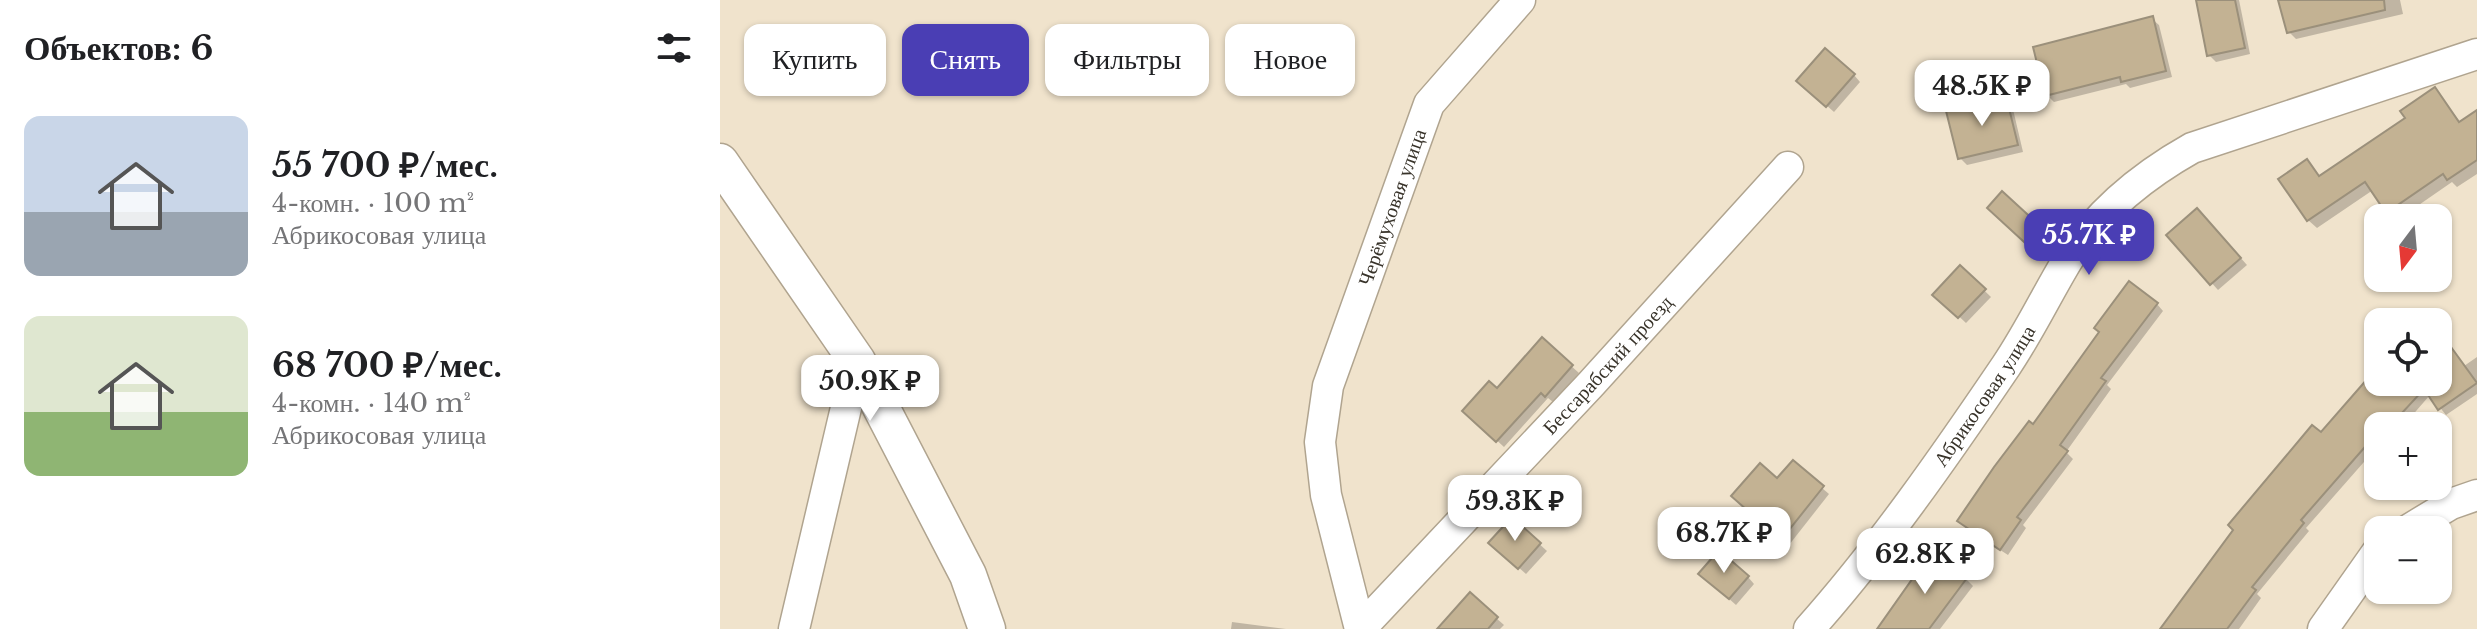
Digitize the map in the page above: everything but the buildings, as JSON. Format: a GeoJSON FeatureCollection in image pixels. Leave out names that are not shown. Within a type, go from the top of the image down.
{"type":"FeatureCollection","features":[{"type":"Feature","properties":{"kind":"main road"},"geometry":{"type":"LineString","coordinates":[[722,168],[857,361],[968,575],[987,629]]}},
{"type":"Feature","properties":{"kind":"street","name":"Черёмуховая улица"},"geometry":{"type":"LineString","coordinates":[[1360,629],[1326,495],[1320,442],[1328,386],[1429,104],[1520,0]]}},
{"type":"Feature","properties":{"kind":"street","name":"Абрикосовая улица"},"geometry":{"type":"LineString","coordinates":[[1809,629],[1835,600],[1966,425],[2029,332],[2069,259],[2102,219],[2150,171],[2192,148],[2477,54]]}},
{"type":"Feature","properties":{"kind":"street","name":"Бессарабский проезд"},"geometry":{"type":"LineString","coordinates":[[1360,629],[1591,384],[1788,167]]}},
{"type":"Feature","properties":{"kind":"street"},"geometry":{"type":"LineString","coordinates":[[794,629],[857,361]]}},
{"type":"Feature","properties":{"kind":"street"},"geometry":{"type":"LineString","coordinates":[[2431,516],[2451,504],[2477,495]]}},
{"type":"Feature","properties":{"kind":"street"},"geometry":{"type":"LineString","coordinates":[[2323,629],[2364,571]]}}]}
